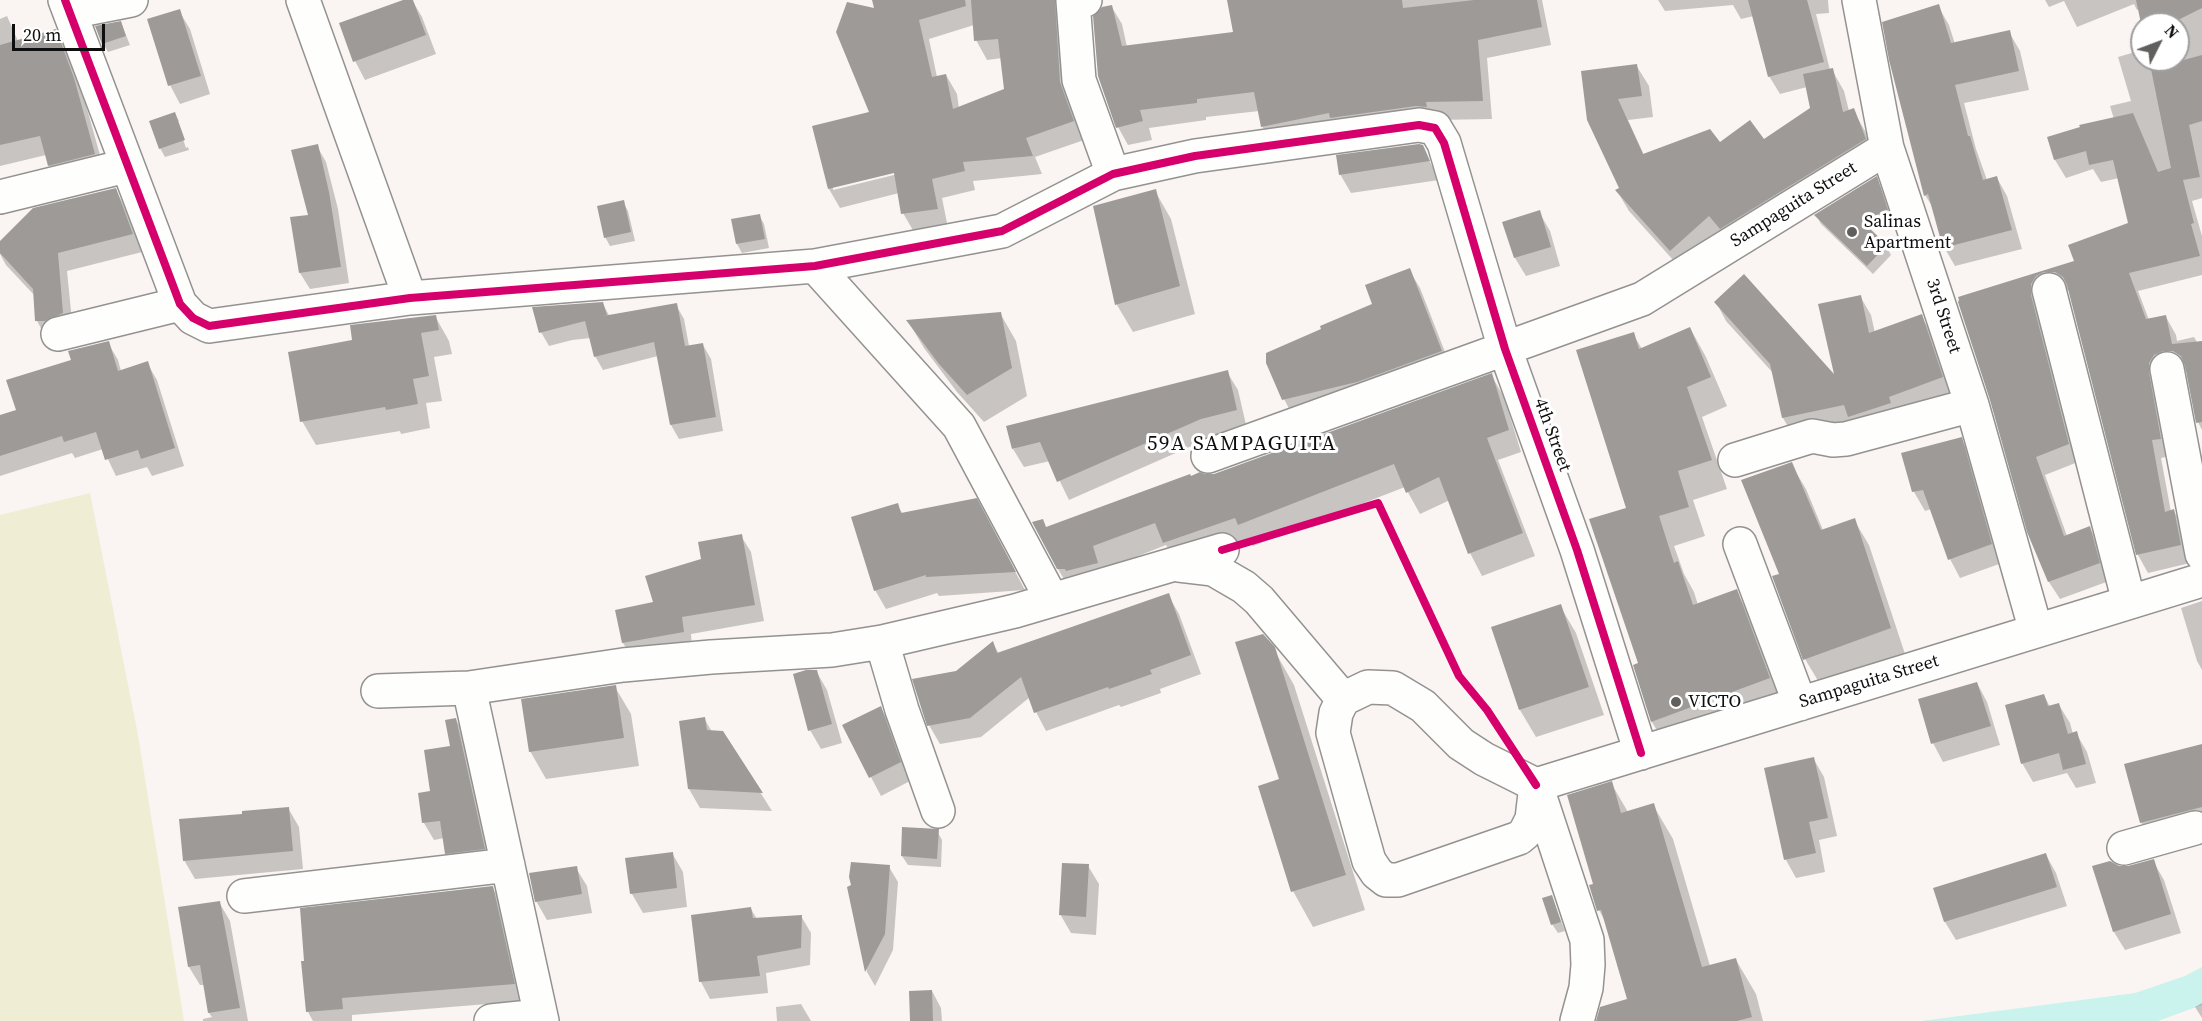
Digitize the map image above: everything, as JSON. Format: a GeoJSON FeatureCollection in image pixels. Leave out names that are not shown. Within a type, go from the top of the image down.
{"type":"FeatureCollection","features":[{"type":"Feature","properties":{"kind":"street"},"geometry":{"type":"LineString","coordinates":[[131,0],[67,6],[180,304],[193,318],[209,326],[410,298],[815,266],[1002,231],[1113,174],[1079,80],[1073,1],[1085,0]]}},
{"type":"Feature","properties":{"kind":"street"},"geometry":{"type":"LineString","coordinates":[[303,0],[410,298]]}},
{"type":"Feature","properties":{"kind":"street","name":"3rd Street"},"geometry":{"type":"LineString","coordinates":[[1859,0],[1887,148],[1972,405],[2036,631]]}},
{"type":"Feature","properties":{"kind":"street","name":"4th Street"},"geometry":{"type":"LineString","coordinates":[[1113,174],[1195,156],[1419,125],[1435,128],[1444,143],[1505,349],[1577,550],[1641,753]]}},
{"type":"Feature","properties":{"kind":"street","name":"Sampaguita Street"},"geometry":{"type":"LineString","coordinates":[[1208,456],[1642,299],[1887,148]]}},
{"type":"Feature","properties":{"kind":"street"},"geometry":{"type":"LineString","coordinates":[[0,197],[126,166]]}},
{"type":"Feature","properties":{"kind":"street"},"geometry":{"type":"LineString","coordinates":[[815,266],[959,426],[1051,598]]}},
{"type":"Feature","properties":{"kind":"street"},"geometry":{"type":"LineString","coordinates":[[2049,290],[2129,602]]}},
{"type":"Feature","properties":{"kind":"street"},"geometry":{"type":"LineString","coordinates":[[58,334],[180,304]]}},
{"type":"Feature","properties":{"kind":"street"},"geometry":{"type":"LineString","coordinates":[[2167,369],[2202,555]]}},
{"type":"Feature","properties":{"kind":"street"},"geometry":{"type":"LineString","coordinates":[[1735,460],[1812,436],[1833,440],[1846,439],[1972,405]]}},
{"type":"Feature","properties":{"kind":"street"},"geometry":{"type":"LineString","coordinates":[[1740,544],[1800,704]]}},
{"type":"Feature","properties":{"kind":"street"},"geometry":{"type":"LineString","coordinates":[[378,691],[469,688],[623,665],[832,650],[882,642],[1015,610],[1222,550]]}},
{"type":"Feature","properties":{"kind":"street"},"geometry":{"type":"LineString","coordinates":[[1174,564],[1213,569],[1244,587],[1259,600],[1343,699]]}},
{"type":"Feature","properties":{"kind":"street","name":"Sampaguita Street"},"geometry":{"type":"LineString","coordinates":[[1536,785],[2202,580]]}},
{"type":"Feature","properties":{"kind":"street"},"geometry":{"type":"LineString","coordinates":[[882,642],[902,710],[938,810]]}},
{"type":"Feature","properties":{"kind":"street"},"geometry":{"type":"LineString","coordinates":[[1536,785],[1532,819],[1525,834],[1398,880],[1386,880],[1377,873],[1369,861],[1333,734],[1336,713],[1343,699],[1368,687],[1393,688],[1423,706],[1461,744],[1484,759],[1536,785],[1587,940],[1586,988],[1577,1021]]}},
{"type":"Feature","properties":{"kind":"street"},"geometry":{"type":"LineString","coordinates":[[469,688],[541,1018],[491,1021]]}},
{"type":"Feature","properties":{"kind":"street"},"geometry":{"type":"LineString","coordinates":[[2124,848],[2195,828]]}},
{"type":"Feature","properties":{"kind":"street"},"geometry":{"type":"LineString","coordinates":[[1518,838],[1543,845],[1563,865]]}},
{"type":"Feature","properties":{"kind":"street"},"geometry":{"type":"LineString","coordinates":[[244,896],[508,865]]}},
{"type":"Feature","properties":{"kind":"shaded area"},"geometry":{"type":"Polygon","coordinates":[[[90,493],[138,735],[184,1021],[0,1021],[0,515],[90,493]]]}},
{"type":"Feature","properties":{"kind":"water"},"geometry":{"type":"Polygon","coordinates":[[[2202,967],[2202,1005],[2158,1021],[1921,1021],[2135,993],[2185,976],[2202,967]]]}},
{"type":"Feature","properties":{"kind":"building"},"geometry":{"type":"Polygon","coordinates":[[[403,0],[413,0],[426,35],[353,62],[339,23],[403,0]]]}},
{"type":"Feature","properties":{"kind":"building"},"geometry":{"type":"Polygon","coordinates":[[[872,0],[965,0],[966,6],[919,20],[932,77],[946,74],[953,109],[1004,89],[998,39],[974,41],[971,0],[1055,0],[1060,82],[1074,121],[1026,138],[1033,156],[963,162],[965,171],[932,179],[938,209],[901,214],[894,173],[828,189],[812,126],[869,112],[836,32],[847,2],[874,8],[872,0]]]}},
{"type":"Feature","properties":{"kind":"building"},"geometry":{"type":"Polygon","coordinates":[[[1227,0],[1402,0],[1403,8],[1474,0],[1537,0],[1542,27],[1478,40],[1483,101],[1426,102],[1427,107],[1416,106],[1330,118],[1329,113],[1261,127],[1254,92],[1197,99],[1197,103],[1140,110],[1143,121],[1116,128],[1098,76],[1093,16],[1102,7],[1112,5],[1122,46],[1233,32],[1227,0]]]}},
{"type":"Feature","properties":{"kind":"building"},"geometry":{"type":"Polygon","coordinates":[[[1748,0],[1807,0],[1824,62],[1768,77],[1748,0]]]}},
{"type":"Feature","properties":{"kind":"building"},"geometry":{"type":"Polygon","coordinates":[[[2136,0],[2202,0],[2202,8],[2190,14],[2190,12],[2139,12],[2136,0]]]}},
{"type":"Feature","properties":{"kind":"building"},"geometry":{"type":"Polygon","coordinates":[[[1939,4],[1951,43],[2010,30],[2019,71],[1955,85],[1968,136],[1970,136],[1983,180],[1997,176],[2012,230],[1943,248],[1928,194],[1924,196],[1889,60],[1882,22],[1939,4]]]}},
{"type":"Feature","properties":{"kind":"building"},"geometry":{"type":"Polygon","coordinates":[[[180,9],[201,76],[168,86],[147,19],[180,9]]]}},
{"type":"Feature","properties":{"kind":"building"},"geometry":{"type":"Polygon","coordinates":[[[121,21],[126,36],[102,44],[95,26],[121,21]]]}},
{"type":"Feature","properties":{"kind":"building"},"geometry":{"type":"Polygon","coordinates":[[[56,29],[74,78],[95,154],[48,166],[40,136],[0,145],[0,45],[56,29]]]}},
{"type":"Feature","properties":{"kind":"building"},"geometry":{"type":"Polygon","coordinates":[[[2202,55],[2202,121],[2189,125],[2200,177],[2183,180],[2200,256],[2129,273],[2146,319],[2166,315],[2172,344],[2202,341],[2202,422],[2196,423],[2181,356],[2173,351],[2163,351],[2154,355],[2149,363],[2161,439],[2152,440],[2165,512],[2174,509],[2181,545],[2136,555],[2067,285],[2063,277],[2055,272],[2044,272],[2036,276],[2031,284],[2031,295],[2069,444],[2036,457],[2064,536],[2090,526],[2100,563],[2048,582],[2027,532],[1958,297],[2074,261],[2068,245],[2128,223],[2113,160],[2089,165],[2086,151],[2054,160],[2047,137],[2080,127],[2079,125],[2133,113],[2158,172],[2171,168],[2152,72],[2190,72],[2190,58],[2202,55]]]}},
{"type":"Feature","properties":{"kind":"building"},"geometry":{"type":"Polygon","coordinates":[[[1637,64],[1642,96],[1618,99],[1643,154],[1710,129],[1720,142],[1750,120],[1764,139],[1810,108],[1803,74],[1833,68],[1843,112],[1854,108],[1866,139],[1720,229],[1709,216],[1670,251],[1615,190],[1619,188],[1587,120],[1581,71],[1637,64]]]}},
{"type":"Feature","properties":{"kind":"building"},"geometry":{"type":"Polygon","coordinates":[[[175,112],[185,140],[159,149],[149,121],[175,112]]]}},
{"type":"Feature","properties":{"kind":"building"},"geometry":{"type":"Polygon","coordinates":[[[318,144],[329,192],[341,267],[299,273],[290,217],[308,215],[291,150],[318,144]]]}},
{"type":"Feature","properties":{"kind":"building"},"geometry":{"type":"Polygon","coordinates":[[[1423,145],[1430,161],[1339,175],[1336,155],[1423,145]]]}},
{"type":"Feature","properties":{"kind":"building","name":"Salinas Apartment"},"geometry":{"type":"Polygon","coordinates":[[[1877,176],[1888,210],[1862,221],[1887,245],[1867,266],[1814,215],[1877,176]]]}},
{"type":"Feature","properties":{"kind":"building"},"geometry":{"type":"Polygon","coordinates":[[[116,188],[133,234],[58,253],[63,313],[45,321],[35,321],[33,289],[0,253],[0,241],[33,208],[116,188]]]}},
{"type":"Feature","properties":{"kind":"building"},"geometry":{"type":"Polygon","coordinates":[[[1156,189],[1180,286],[1115,305],[1093,206],[1156,189]]]}},
{"type":"Feature","properties":{"kind":"building"},"geometry":{"type":"Polygon","coordinates":[[[624,200],[631,232],[604,238],[597,206],[624,200]]]}},
{"type":"Feature","properties":{"kind":"building"},"geometry":{"type":"Polygon","coordinates":[[[1540,210],[1551,247],[1514,258],[1502,222],[1540,210]]]}},
{"type":"Feature","properties":{"kind":"building"},"geometry":{"type":"Polygon","coordinates":[[[760,214],[765,239],[736,244],[731,219],[760,214]]]}},
{"type":"Feature","properties":{"kind":"building"},"geometry":{"type":"Polygon","coordinates":[[[1410,268],[1442,351],[1357,382],[1282,400],[1266,363],[1266,353],[1321,329],[1320,326],[1372,304],[1365,285],[1410,268]]]}},
{"type":"Feature","properties":{"kind":"building"},"geometry":{"type":"Polygon","coordinates":[[[1744,274],[1834,374],[1818,304],[1861,295],[1869,333],[1922,314],[1943,377],[1889,397],[1891,403],[1848,417],[1844,405],[1782,418],[1770,364],[1714,302],[1744,274]]]}},
{"type":"Feature","properties":{"kind":"building"},"geometry":{"type":"Polygon","coordinates":[[[603,302],[607,315],[603,316],[677,303],[685,346],[703,343],[716,417],[670,425],[654,342],[594,357],[585,321],[539,333],[532,307],[603,302]]]}},
{"type":"Feature","properties":{"kind":"building"},"geometry":{"type":"Polygon","coordinates":[[[1001,312],[1012,368],[967,395],[939,364],[906,320],[1001,312]]]}},
{"type":"Feature","properties":{"kind":"building"},"geometry":{"type":"Polygon","coordinates":[[[436,315],[439,330],[421,333],[429,376],[413,379],[418,404],[386,410],[385,407],[300,422],[288,352],[352,340],[350,325],[436,315]]]}},
{"type":"Feature","properties":{"kind":"building"},"geometry":{"type":"Polygon","coordinates":[[[1690,327],[1711,377],[1687,387],[1712,460],[1678,471],[1689,507],[1659,516],[1674,563],[1678,561],[1693,605],[1737,589],[1770,678],[1651,722],[1633,665],[1638,663],[1589,519],[1626,508],[1576,350],[1634,332],[1639,349],[1690,327]]]}},
{"type":"Feature","properties":{"kind":"building"},"geometry":{"type":"Polygon","coordinates":[[[109,341],[118,371],[148,361],[175,448],[141,459],[138,450],[105,460],[96,432],[64,442],[62,436],[0,456],[0,415],[16,410],[6,380],[71,360],[68,351],[109,341]]]}},
{"type":"Feature","properties":{"kind":"building"},"geometry":{"type":"Polygon","coordinates":[[[1228,370],[1237,410],[1201,419],[1057,482],[1040,442],[1012,449],[1006,426],[1228,370]]]}},
{"type":"Feature","properties":{"kind":"building"},"geometry":{"type":"Polygon","coordinates":[[[1492,373],[1509,430],[1487,438],[1523,533],[1468,554],[1439,477],[1406,493],[1394,464],[1238,525],[1235,518],[1163,543],[1155,523],[1093,546],[1098,563],[1066,571],[1057,569],[1032,522],[1043,519],[1046,527],[1190,474],[1191,476],[1200,472],[1214,474],[1492,373]]]}},
{"type":"Feature","properties":{"kind":"building"},"geometry":{"type":"Polygon","coordinates":[[[1962,437],[1992,544],[1948,560],[1923,490],[1912,492],[1901,453],[1962,437]]]}},
{"type":"Feature","properties":{"kind":"building"},"geometry":{"type":"Polygon","coordinates":[[[1792,462],[1821,530],[1855,518],[1891,628],[1803,660],[1772,576],[1779,574],[1741,480],[1792,462]]]}},
{"type":"Feature","properties":{"kind":"building"},"geometry":{"type":"Polygon","coordinates":[[[977,498],[1016,572],[926,577],[926,575],[874,591],[851,517],[898,503],[901,513],[977,498]]]}},
{"type":"Feature","properties":{"kind":"building"},"geometry":{"type":"Polygon","coordinates":[[[742,534],[755,605],[682,617],[684,632],[622,643],[615,610],[653,602],[645,576],[701,559],[698,542],[742,534]]]}},
{"type":"Feature","properties":{"kind":"building"},"geometry":{"type":"Polygon","coordinates":[[[1169,593],[1191,655],[1150,670],[1152,674],[1034,713],[1021,677],[970,718],[927,726],[912,679],[956,671],[993,641],[997,653],[1169,593]]]}},
{"type":"Feature","properties":{"kind":"building"},"geometry":{"type":"Polygon","coordinates":[[[1561,604],[1589,687],[1519,710],[1491,627],[1561,604]]]}},
{"type":"Feature","properties":{"kind":"building"},"geometry":{"type":"Polygon","coordinates":[[[1263,634],[1275,647],[1346,875],[1291,892],[1258,786],[1279,779],[1235,642],[1263,634]]]}},
{"type":"Feature","properties":{"kind":"building"},"geometry":{"type":"Polygon","coordinates":[[[806,670],[817,670],[832,724],[808,731],[793,674],[806,670]]]}},
{"type":"Feature","properties":{"kind":"building"},"geometry":{"type":"Polygon","coordinates":[[[1977,682],[1991,726],[1931,744],[1918,699],[1977,682]]]}},
{"type":"Feature","properties":{"kind":"building"},"geometry":{"type":"Polygon","coordinates":[[[616,685],[624,738],[529,752],[521,699],[616,685]]]}},
{"type":"Feature","properties":{"kind":"building"},"geometry":{"type":"Polygon","coordinates":[[[2044,694],[2048,706],[2059,703],[2068,734],[2077,731],[2086,764],[2063,770],[2059,753],[2021,764],[2005,705],[2044,694]]]}},
{"type":"Feature","properties":{"kind":"building"},"geometry":{"type":"Polygon","coordinates":[[[881,706],[901,762],[869,778],[842,725],[881,706]]]}},
{"type":"Feature","properties":{"kind":"building"},"geometry":{"type":"Polygon","coordinates":[[[705,717],[707,730],[723,731],[763,793],[688,789],[679,721],[705,717]]]}},
{"type":"Feature","properties":{"kind":"building"},"geometry":{"type":"Polygon","coordinates":[[[456,718],[485,849],[445,854],[440,821],[422,823],[418,793],[430,791],[424,750],[450,746],[445,720],[456,718]]]}},
{"type":"Feature","properties":{"kind":"building"},"geometry":{"type":"Polygon","coordinates":[[[2202,744],[2202,807],[2140,823],[2124,764],[2202,744]]]}},
{"type":"Feature","properties":{"kind":"building"},"geometry":{"type":"Polygon","coordinates":[[[1814,757],[1828,818],[1809,822],[1816,853],[1784,860],[1764,768],[1814,757]]]}},
{"type":"Feature","properties":{"kind":"building"},"geometry":{"type":"Polygon","coordinates":[[[1612,781],[1621,813],[1654,803],[1702,967],[1736,958],[1752,1017],[1737,1021],[1596,1021],[1600,1007],[1627,999],[1601,910],[1597,911],[1589,885],[1593,884],[1567,795],[1612,781]]]}},
{"type":"Feature","properties":{"kind":"building"},"geometry":{"type":"Polygon","coordinates":[[[289,807],[293,851],[183,861],[179,819],[242,814],[242,811],[289,807]]]}},
{"type":"Feature","properties":{"kind":"building"},"geometry":{"type":"Polygon","coordinates":[[[902,827],[939,829],[937,859],[901,856],[902,827]]]}},
{"type":"Feature","properties":{"kind":"building"},"geometry":{"type":"Polygon","coordinates":[[[673,852],[677,888],[630,894],[625,858],[673,852]]]}},
{"type":"Feature","properties":{"kind":"building"},"geometry":{"type":"Polygon","coordinates":[[[2046,853],[2057,887],[1944,922],[1933,888],[2046,853]]]}},
{"type":"Feature","properties":{"kind":"building"},"geometry":{"type":"Polygon","coordinates":[[[2154,859],[2171,914],[2113,932],[2092,866],[2110,861],[2119,866],[2128,866],[2154,859]]]}},
{"type":"Feature","properties":{"kind":"building"},"geometry":{"type":"Polygon","coordinates":[[[851,862],[890,865],[885,934],[865,972],[847,887],[851,885],[849,877],[851,862]]]}},
{"type":"Feature","properties":{"kind":"building"},"geometry":{"type":"Polygon","coordinates":[[[1062,863],[1089,864],[1086,917],[1059,915],[1062,863]]]}},
{"type":"Feature","properties":{"kind":"building"},"geometry":{"type":"Polygon","coordinates":[[[577,866],[582,894],[535,902],[529,873],[577,866]]]}},
{"type":"Feature","properties":{"kind":"building"},"geometry":{"type":"Polygon","coordinates":[[[493,886],[515,984],[342,998],[343,1009],[306,1012],[301,961],[304,961],[300,908],[493,886]]]}},
{"type":"Feature","properties":{"kind":"building"},"geometry":{"type":"Polygon","coordinates":[[[1552,895],[1561,922],[1551,925],[1542,898],[1552,895]]]}},
{"type":"Feature","properties":{"kind":"building"},"geometry":{"type":"Polygon","coordinates":[[[220,901],[240,1008],[208,1013],[200,965],[188,967],[178,907],[220,901]]]}},
{"type":"Feature","properties":{"kind":"building"},"geometry":{"type":"Polygon","coordinates":[[[751,907],[753,918],[802,915],[801,948],[757,956],[760,976],[699,982],[691,915],[751,907]]]}},
{"type":"Feature","properties":{"kind":"building"},"geometry":{"type":"Polygon","coordinates":[[[932,990],[933,1021],[910,1021],[909,991],[932,990]]]}},
{"type":"Feature","properties":{"kind":"cycle path"},"geometry":{"type":"LineString","coordinates":[[65,0],[180,304],[193,318],[209,326],[410,298],[815,266],[1002,231],[1113,174],[1195,156],[1419,125],[1435,128],[1444,143],[1505,349],[1577,550],[1641,753]]}},
{"type":"Feature","properties":{"kind":"cycle path"},"geometry":{"type":"LineString","coordinates":[[1222,550],[1378,503],[1459,676],[1487,710],[1536,785]]}},
{"type":"Feature","properties":{"kind":"place","name":"Salinas Apartment"},"geometry":{"type":"Point","coordinates":[1852,232]}},
{"type":"Feature","properties":{"kind":"place","name":"VICTO"},"geometry":{"type":"Point","coordinates":[1676,702]}},
{"type":"Feature","properties":{"kind":"district","name":"59A SAMPAGUITA"},"geometry":{"type":"Point","coordinates":[1242,445]}}]}
